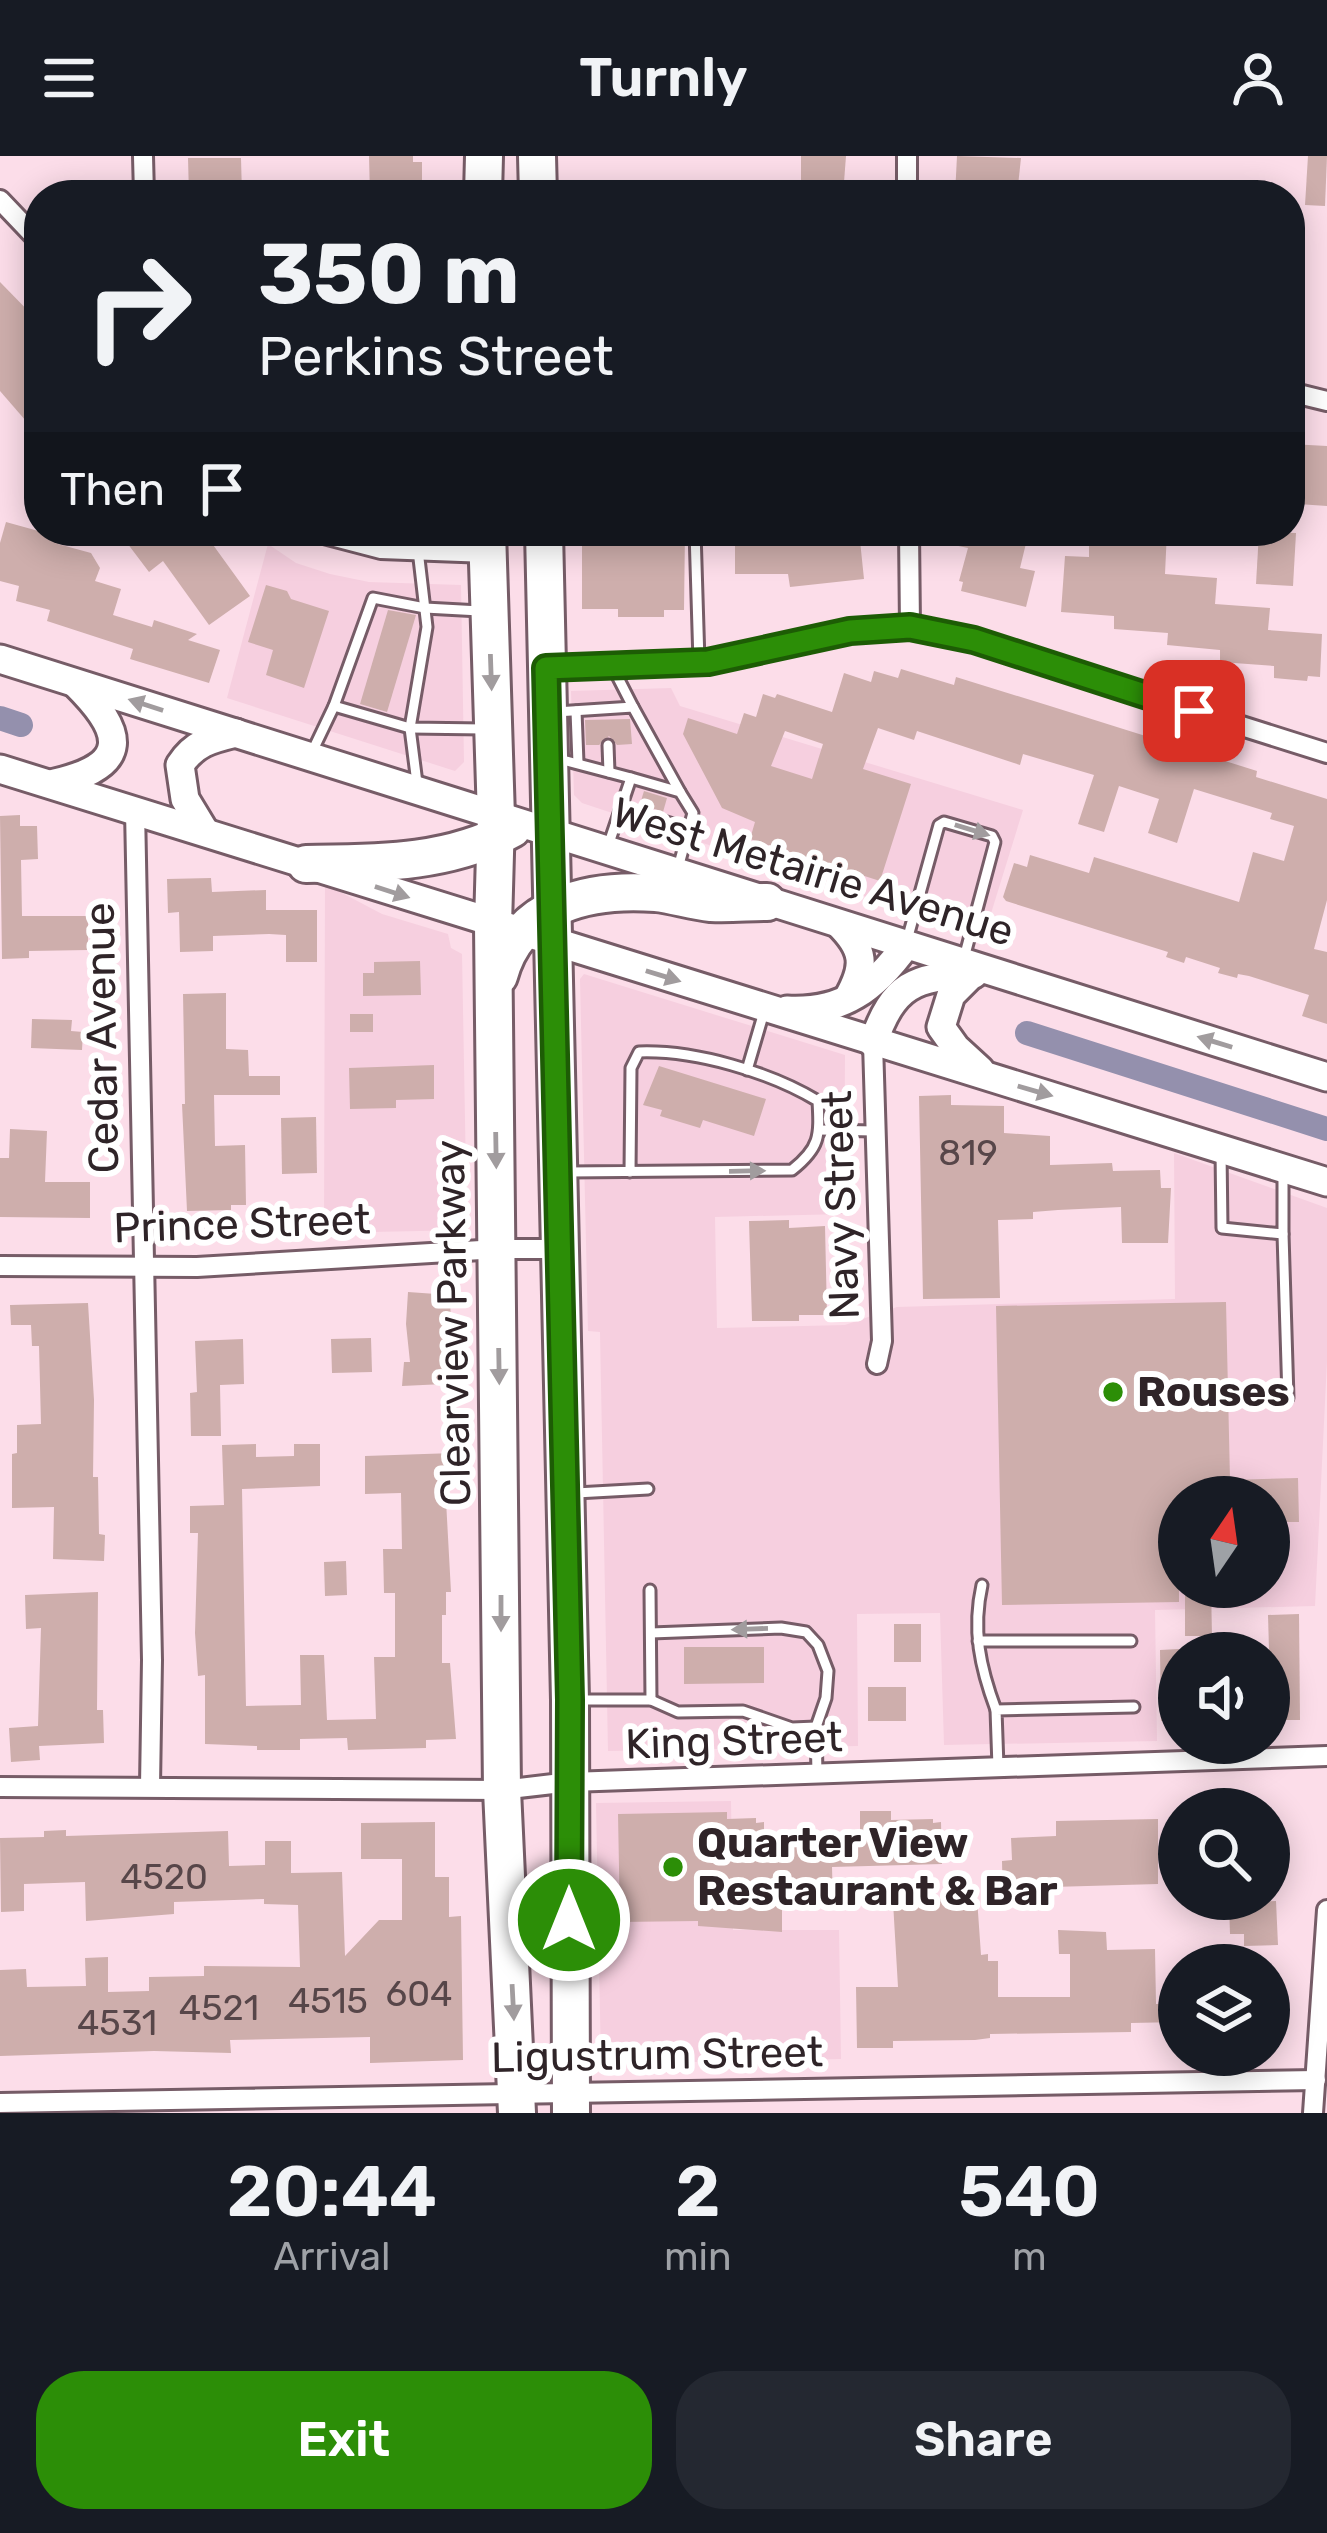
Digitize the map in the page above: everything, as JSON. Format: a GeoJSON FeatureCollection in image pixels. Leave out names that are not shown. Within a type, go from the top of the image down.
{"type":"FeatureCollection","features":[{"type":"Feature","properties":{"kind":"highway","name":"Clearview Parkway"},"geometry":{"type":"LineString","coordinates":[[488,546],[493,729],[515,829],[556,1172],[570,1700],[571,2102]]}},
{"type":"Feature","properties":{"kind":"highway"},"geometry":{"type":"LineString","coordinates":[[520,546],[520,557],[546,575]]}},
{"type":"Feature","properties":{"kind":"highway","name":"Clearview Parkway"},"geometry":{"type":"LineString","coordinates":[[517,2103],[502,1790],[494,993],[528,926],[515,829],[558,763],[562,712],[546,668],[545,546]]}},
{"type":"Feature","properties":{"kind":"highway"},"geometry":{"type":"LineString","coordinates":[[306,864],[392,863],[445,856],[515,829]]}},
{"type":"Feature","properties":{"kind":"highway"},"geometry":{"type":"LineString","coordinates":[[528,926],[614,892],[709,902],[767,902]]}},
{"type":"Feature","properties":{"kind":"highway"},"geometry":{"type":"LineString","coordinates":[[500,1496],[565,1493]]}},
{"type":"Feature","properties":{"kind":"main road","name":"West Metairie Avenue"},"geometry":{"type":"LineString","coordinates":[[0,658],[418,792],[515,829],[606,851],[967,968],[1327,1077]]}},
{"type":"Feature","properties":{"kind":"main road"},"geometry":{"type":"LineString","coordinates":[[51,784],[89,775],[113,743],[102,711],[73,681]]}},
{"type":"Feature","properties":{"kind":"main road"},"geometry":{"type":"LineString","coordinates":[[205,832],[185,799],[180,765],[189,750],[236,733]]}},
{"type":"Feature","properties":{"kind":"main road"},"geometry":{"type":"LineString","coordinates":[[0,769],[306,864],[528,926],[765,1009],[1327,1182]]}},
{"type":"Feature","properties":{"kind":"main road"},"geometry":{"type":"LineString","coordinates":[[839,924],[862,956],[861,975],[848,998]]}},
{"type":"Feature","properties":{"kind":"main road"},"geometry":{"type":"LineString","coordinates":[[765,1009],[797,1011],[848,998],[882,978],[906,945]]}},
{"type":"Feature","properties":{"kind":"main road"},"geometry":{"type":"LineString","coordinates":[[872,1043],[886,1007],[912,985],[967,968]]}},
{"type":"Feature","properties":{"kind":"main road"},"geometry":{"type":"LineString","coordinates":[[967,968],[951,995],[941,1027],[986,1076]]}},
{"type":"Feature","properties":{"kind":"street"},"geometry":{"type":"LineString","coordinates":[[0,200],[24,225]]}},
{"type":"Feature","properties":{"kind":"street"},"geometry":{"type":"LineString","coordinates":[[372,546],[418,550],[453,546]]}},
{"type":"Feature","properties":{"kind":"street"},"geometry":{"type":"LineString","coordinates":[[909,546],[910,627]]}},
{"type":"Feature","properties":{"kind":"street"},"geometry":{"type":"LineString","coordinates":[[546,668],[699,662],[850,631],[910,627],[974,640],[1327,753]]}},
{"type":"Feature","properties":{"kind":"street","name":"Cedar Avenue"},"geometry":{"type":"LineString","coordinates":[[135,810],[152,1660],[149,1786]]}},
{"type":"Feature","properties":{"kind":"street","name":"Navy Street"},"geometry":{"type":"LineString","coordinates":[[872,1043],[882,1341],[877,1364]]}},
{"type":"Feature","properties":{"kind":"street","name":"Prince Street"},"geometry":{"type":"LineString","coordinates":[[0,1266],[197,1267],[558,1249]]}},
{"type":"Feature","properties":{"kind":"street","name":"King Street"},"geometry":{"type":"LineString","coordinates":[[0,1787],[502,1790],[571,1783],[1327,1756]]}},
{"type":"Feature","properties":{"kind":"street"},"geometry":{"type":"LineString","coordinates":[[1313,2113],[1327,1910]]}},
{"type":"Feature","properties":{"kind":"street","name":"Ligustrum Street"},"geometry":{"type":"LineString","coordinates":[[0,2103],[517,2103],[1316,2080]]}},
{"type":"Feature","properties":{"kind":"lane"},"geometry":{"type":"LineString","coordinates":[[695,546],[699,662]]}},
{"type":"Feature","properties":{"kind":"lane"},"geometry":{"type":"LineString","coordinates":[[418,550],[427,627],[410,728],[418,792]]}},
{"type":"Feature","properties":{"kind":"lane"},"geometry":{"type":"LineString","coordinates":[[310,757],[373,598],[425,608],[489,612]]}},
{"type":"Feature","properties":{"kind":"lane"},"geometry":{"type":"LineString","coordinates":[[612,666],[693,814],[676,874]]}},
{"type":"Feature","properties":{"kind":"lane"},"geometry":{"type":"LineString","coordinates":[[334,706],[410,728],[493,729]]}},
{"type":"Feature","properties":{"kind":"lane"},"geometry":{"type":"LineString","coordinates":[[562,712],[605,715],[633,707]]}},
{"type":"Feature","properties":{"kind":"lane"},"geometry":{"type":"LineString","coordinates":[[608,745],[609,772]]}},
{"type":"Feature","properties":{"kind":"lane"},"geometry":{"type":"LineString","coordinates":[[558,763],[680,792]]}},
{"type":"Feature","properties":{"kind":"lane"},"geometry":{"type":"LineString","coordinates":[[606,851],[631,778]]}},
{"type":"Feature","properties":{"kind":"lane"},"geometry":{"type":"LineString","coordinates":[[621,808],[689,829]]}},
{"type":"Feature","properties":{"kind":"lane"},"geometry":{"type":"LineString","coordinates":[[906,945],[939,825],[944,822],[992,836],[995,842],[967,968]]}},
{"type":"Feature","properties":{"kind":"lane"},"geometry":{"type":"LineString","coordinates":[[747,1070],[765,1009]]}},
{"type":"Feature","properties":{"kind":"lane"},"geometry":{"type":"LineString","coordinates":[[556,1172],[629,1172],[792,1170],[812,1154],[820,1130],[818,1101],[780,1078],[662,1051],[639,1052],[631,1068],[629,1172]]}},
{"type":"Feature","properties":{"kind":"lane"},"geometry":{"type":"LineString","coordinates":[[820,1130],[875,1131]]}},
{"type":"Feature","properties":{"kind":"lane"},"geometry":{"type":"LineString","coordinates":[[1221,1147],[1222,1228],[1283,1234]]}},
{"type":"Feature","properties":{"kind":"lane"},"geometry":{"type":"LineString","coordinates":[[1283,1167],[1288,1398]]}},
{"type":"Feature","properties":{"kind":"lane"},"geometry":{"type":"LineString","coordinates":[[565,1493],[648,1489]]}},
{"type":"Feature","properties":{"kind":"lane"},"geometry":{"type":"LineString","coordinates":[[982,1585],[975,1615],[977,1641],[980,1667],[996,1710],[998,1767]]}},
{"type":"Feature","properties":{"kind":"lane"},"geometry":{"type":"LineString","coordinates":[[650,1590],[651,1700]]}},
{"type":"Feature","properties":{"kind":"lane"},"geometry":{"type":"LineString","coordinates":[[650,1633],[781,1628],[806,1632],[818,1645],[828,1671],[826,1698],[816,1727],[817,1774]]}},
{"type":"Feature","properties":{"kind":"lane"},"geometry":{"type":"LineString","coordinates":[[977,1641],[1131,1641]]}},
{"type":"Feature","properties":{"kind":"lane"},"geometry":{"type":"LineString","coordinates":[[570,1700],[651,1700],[678,1712],[743,1712],[792,1728],[816,1727]]}},
{"type":"Feature","properties":{"kind":"lane"},"geometry":{"type":"LineString","coordinates":[[996,1710],[1134,1707]]}},
{"type":"Feature","properties":{"kind":"shaded area"},"geometry":{"type":"Polygon","coordinates":[[[267,546],[296,563],[369,582],[461,585],[464,762],[455,771],[227,698],[267,546]]]}},
{"type":"Feature","properties":{"kind":"shaded area"},"geometry":{"type":"Polygon","coordinates":[[[671,688],[680,706],[1023,810],[984,936],[582,803],[574,795],[571,691],[671,688]]]}},
{"type":"Feature","properties":{"kind":"shaded area"},"geometry":{"type":"Polygon","coordinates":[[[325,884],[382,914],[448,934],[451,948],[462,954],[467,1230],[324,1233],[325,884]]]}},
{"type":"Feature","properties":{"kind":"shaded area"},"geometry":{"type":"Polygon","coordinates":[[[584,974],[845,1055],[844,1214],[715,1217],[717,1328],[845,1325],[897,1307],[1175,1299],[1174,1153],[1327,1208],[1327,1361],[1315,1606],[1290,1607],[1290,1476],[1158,1476],[1158,1608],[1235,1608],[1155,1610],[1157,1741],[944,1745],[940,1613],[857,1614],[858,1746],[608,1751],[600,1332],[588,1331],[580,979],[584,974]]]}},
{"type":"Feature","properties":{"kind":"shaded area"},"geometry":{"type":"Polygon","coordinates":[[[731,1801],[733,1930],[839,1930],[841,2059],[601,2064],[596,1803],[731,1801]]]}},
{"type":"Feature","properties":{"kind":"building"},"geometry":{"type":"Polygon","coordinates":[[[369,156],[413,156],[413,162],[422,162],[422,180],[370,180],[369,156]]]}},
{"type":"Feature","properties":{"kind":"building"},"geometry":{"type":"Polygon","coordinates":[[[801,156],[846,156],[844,180],[801,180],[801,156]]]}},
{"type":"Feature","properties":{"kind":"building"},"geometry":{"type":"Polygon","coordinates":[[[957,156],[1021,158],[1019,180],[956,180],[957,156]]]}},
{"type":"Feature","properties":{"kind":"building"},"geometry":{"type":"Polygon","coordinates":[[[1308,156],[1327,156],[1325,206],[1305,205],[1308,156]]]}},
{"type":"Feature","properties":{"kind":"building"},"geometry":{"type":"Polygon","coordinates":[[[188,158],[241,158],[242,180],[189,180],[188,158]]]}},
{"type":"Feature","properties":{"kind":"building"},"geometry":{"type":"Polygon","coordinates":[[[0,282],[24,307],[24,419],[0,391],[0,282]]]}},
{"type":"Feature","properties":{"kind":"building"},"geometry":{"type":"Polygon","coordinates":[[[1305,445],[1327,446],[1327,506],[1305,504],[1305,445]]]}},
{"type":"Feature","properties":{"kind":"building"},"geometry":{"type":"Polygon","coordinates":[[[6,522],[24,527],[24,546],[65,546],[91,553],[100,568],[95,581],[121,589],[113,615],[152,627],[154,620],[197,634],[188,640],[220,650],[209,683],[130,659],[133,649],[47,621],[50,610],[16,601],[19,586],[0,581],[0,543],[6,522]]]}},
{"type":"Feature","properties":{"kind":"building"},"geometry":{"type":"Polygon","coordinates":[[[129,546],[214,546],[250,596],[209,625],[163,561],[149,572],[129,546]]]}},
{"type":"Feature","properties":{"kind":"building"},"geometry":{"type":"Polygon","coordinates":[[[582,546],[685,546],[684,610],[664,610],[664,617],[618,617],[618,609],[582,609],[582,546]]]}},
{"type":"Feature","properties":{"kind":"building"},"geometry":{"type":"Polygon","coordinates":[[[735,546],[861,546],[864,579],[790,587],[788,574],[735,574],[735,546]]]}},
{"type":"Feature","properties":{"kind":"building"},"geometry":{"type":"Polygon","coordinates":[[[958,546],[1025,546],[1020,568],[1035,571],[1026,607],[961,591],[968,548],[958,546]]]}},
{"type":"Feature","properties":{"kind":"building"},"geometry":{"type":"Polygon","coordinates":[[[1089,546],[1166,546],[1165,574],[1217,578],[1215,604],[1270,608],[1268,630],[1322,634],[1320,677],[1308,676],[1307,681],[1274,678],[1274,666],[1220,662],[1220,650],[1167,645],[1168,633],[1114,629],[1114,616],[1061,612],[1065,556],[1089,557],[1089,546]]]}},
{"type":"Feature","properties":{"kind":"building"},"geometry":{"type":"Polygon","coordinates":[[[1258,546],[1295,546],[1293,586],[1256,584],[1258,546]]]}},
{"type":"Feature","properties":{"kind":"building"},"geometry":{"type":"Polygon","coordinates":[[[266,585],[329,611],[304,688],[266,675],[273,650],[248,642],[266,585]]]}},
{"type":"Feature","properties":{"kind":"building"},"geometry":{"type":"Polygon","coordinates":[[[388,610],[416,615],[387,712],[360,704],[388,610]]]}},
{"type":"Feature","properties":{"kind":"building"},"geometry":{"type":"Polygon","coordinates":[[[901,669],[954,685],[956,677],[1257,771],[1256,777],[1327,799],[1327,900],[1314,949],[1327,952],[1327,1024],[1302,1016],[1309,995],[1249,976],[1218,973],[1220,968],[1186,957],[1184,963],[1166,957],[1168,952],[1003,897],[1014,863],[1027,867],[1030,855],[1089,873],[1094,857],[1239,902],[1253,852],[1284,861],[1294,826],[1270,819],[1272,813],[1194,789],[1177,843],[1148,833],[1159,799],[1119,786],[1104,832],[1078,824],[1094,775],[1023,754],[1020,765],[917,731],[914,740],[878,728],[863,769],[911,784],[880,881],[750,839],[755,822],[722,808],[683,734],[688,718],[737,734],[744,713],[756,717],[763,694],[832,712],[844,673],[871,682],[874,671],[898,678],[901,669]],[[785,731],[771,766],[812,779],[823,744],[785,731]]]}},
{"type":"Feature","properties":{"kind":"building"},"geometry":{"type":"Polygon","coordinates":[[[630,719],[632,744],[617,745],[609,736],[599,745],[586,745],[585,720],[630,719]]]}},
{"type":"Feature","properties":{"kind":"building"},"geometry":{"type":"Polygon","coordinates":[[[644,791],[667,798],[663,812],[640,804],[644,791]]]}},
{"type":"Feature","properties":{"kind":"building"},"geometry":{"type":"Polygon","coordinates":[[[20,815],[20,826],[37,826],[38,859],[21,860],[22,916],[88,916],[88,950],[29,951],[29,958],[2,959],[0,816],[20,815]]]}},
{"type":"Feature","properties":{"kind":"building"},"geometry":{"type":"Polygon","coordinates":[[[211,878],[212,892],[266,890],[266,910],[317,910],[317,962],[286,962],[286,935],[213,936],[213,951],[180,952],[179,912],[168,913],[167,879],[211,878]]]}},
{"type":"Feature","properties":{"kind":"building"},"geometry":{"type":"Polygon","coordinates":[[[420,961],[421,995],[363,996],[363,973],[374,973],[374,962],[420,961]]]}},
{"type":"Feature","properties":{"kind":"building"},"geometry":{"type":"Polygon","coordinates":[[[226,993],[226,1049],[248,1050],[249,1076],[280,1076],[280,1095],[214,1095],[215,1146],[245,1145],[246,1205],[187,1211],[183,994],[226,993]]]}},
{"type":"Feature","properties":{"kind":"building"},"geometry":{"type":"Polygon","coordinates":[[[350,1014],[373,1014],[373,1032],[350,1032],[350,1014]]]}},
{"type":"Feature","properties":{"kind":"building"},"geometry":{"type":"Polygon","coordinates":[[[32,1019],[72,1020],[71,1031],[83,1032],[82,1050],[31,1048],[32,1019]]]}},
{"type":"Feature","properties":{"kind":"building"},"geometry":{"type":"Polygon","coordinates":[[[434,1065],[434,1099],[396,1100],[396,1108],[350,1109],[349,1068],[434,1065]]]}},
{"type":"Feature","properties":{"kind":"building"},"geometry":{"type":"Polygon","coordinates":[[[659,1066],[766,1099],[754,1136],[703,1120],[700,1128],[660,1116],[662,1110],[643,1105],[659,1066]]]}},
{"type":"Feature","properties":{"kind":"building"},"geometry":{"type":"Polygon","coordinates":[[[951,1095],[951,1105],[1004,1106],[1004,1133],[1050,1136],[1050,1165],[1112,1163],[1113,1171],[1160,1170],[1161,1188],[1171,1188],[1168,1243],[1122,1243],[1121,1207],[1033,1212],[1033,1219],[998,1220],[1000,1298],[923,1299],[919,1096],[951,1095]]]}},
{"type":"Feature","properties":{"kind":"building"},"geometry":{"type":"Polygon","coordinates":[[[316,1117],[317,1173],[282,1174],[281,1118],[316,1117]]]}},
{"type":"Feature","properties":{"kind":"building"},"geometry":{"type":"Polygon","coordinates":[[[10,1129],[47,1131],[45,1182],[90,1182],[90,1218],[0,1217],[0,1158],[9,1158],[10,1129]]]}},
{"type":"Feature","properties":{"kind":"building"},"geometry":{"type":"Polygon","coordinates":[[[789,1220],[789,1228],[825,1226],[827,1315],[799,1315],[799,1321],[752,1321],[749,1221],[789,1220]]]}},
{"type":"Feature","properties":{"kind":"building"},"geometry":{"type":"Polygon","coordinates":[[[408,1292],[450,1295],[452,1362],[443,1362],[444,1384],[402,1386],[404,1362],[410,1362],[408,1292]]]}},
{"type":"Feature","properties":{"kind":"building","name":"Rouses"},"geometry":{"type":"Polygon","coordinates":[[[1226,1302],[1230,1476],[1158,1476],[1158,1602],[1002,1605],[996,1306],[1226,1302]]]}},
{"type":"Feature","properties":{"kind":"building"},"geometry":{"type":"Polygon","coordinates":[[[88,1303],[93,1477],[98,1477],[104,1561],[53,1559],[54,1507],[12,1508],[17,1425],[41,1424],[39,1346],[32,1346],[31,1325],[11,1325],[10,1305],[88,1303]]]}},
{"type":"Feature","properties":{"kind":"building"},"geometry":{"type":"Polygon","coordinates":[[[371,1338],[372,1372],[332,1373],[331,1339],[371,1338]]]}},
{"type":"Feature","properties":{"kind":"building"},"geometry":{"type":"Polygon","coordinates":[[[243,1339],[244,1384],[220,1385],[221,1436],[191,1436],[190,1393],[197,1392],[195,1341],[243,1339]]]}},
{"type":"Feature","properties":{"kind":"building"},"geometry":{"type":"Polygon","coordinates":[[[256,1444],[256,1457],[294,1456],[294,1444],[320,1444],[320,1486],[242,1489],[246,1706],[301,1705],[300,1655],[324,1655],[327,1720],[376,1719],[374,1657],[395,1657],[395,1593],[384,1593],[383,1549],[402,1549],[401,1493],[365,1494],[365,1456],[454,1453],[454,1483],[445,1482],[451,1592],[446,1592],[446,1615],[442,1615],[442,1663],[450,1663],[456,1739],[426,1740],[426,1748],[348,1750],[347,1738],[300,1739],[300,1750],[205,1744],[205,1675],[198,1676],[195,1633],[198,1533],[190,1533],[190,1506],[224,1505],[222,1445],[256,1444]]]}},
{"type":"Feature","properties":{"kind":"building","name":"Rouses"},"geometry":{"type":"Polygon","coordinates":[[[1290,1478],[1298,1478],[1299,1522],[1290,1522],[1290,1478]]]}},
{"type":"Feature","properties":{"kind":"building"},"geometry":{"type":"Polygon","coordinates":[[[346,1561],[347,1595],[325,1596],[324,1562],[346,1561]]]}},
{"type":"Feature","properties":{"kind":"building"},"geometry":{"type":"Polygon","coordinates":[[[98,1592],[97,1710],[103,1710],[104,1743],[39,1746],[40,1760],[11,1762],[9,1728],[38,1726],[41,1628],[26,1629],[25,1595],[98,1592]]]}},
{"type":"Feature","properties":{"kind":"building"},"geometry":{"type":"Polygon","coordinates":[[[1185,1608],[1211,1608],[1212,1632],[1185,1632],[1185,1608]]]}},
{"type":"Feature","properties":{"kind":"building"},"geometry":{"type":"Polygon","coordinates":[[[1299,1614],[1300,1720],[1290,1720],[1290,1632],[1268,1632],[1268,1615],[1299,1614]]]}},
{"type":"Feature","properties":{"kind":"building"},"geometry":{"type":"Polygon","coordinates":[[[894,1624],[921,1624],[921,1662],[894,1662],[894,1624]]]}},
{"type":"Feature","properties":{"kind":"building"},"geometry":{"type":"Polygon","coordinates":[[[684,1647],[764,1647],[764,1683],[684,1684],[684,1647]]]}},
{"type":"Feature","properties":{"kind":"building"},"geometry":{"type":"Polygon","coordinates":[[[868,1687],[906,1687],[906,1721],[868,1721],[868,1687]]]}},
{"type":"Feature","properties":{"kind":"building"},"geometry":{"type":"Polygon","coordinates":[[[860,1811],[891,1811],[891,1820],[941,1822],[942,1864],[832,1867],[833,1905],[782,1906],[782,1932],[698,1926],[698,1921],[620,1922],[618,1814],[727,1812],[727,1819],[764,1822],[764,1835],[860,1834],[860,1811]]]}},
{"type":"Feature","properties":{"kind":"building"},"geometry":{"type":"Polygon","coordinates":[[[1158,1819],[1158,1884],[1052,1887],[1052,1906],[1003,1907],[1002,1861],[1012,1860],[1011,1838],[1056,1836],[1056,1821],[1158,1819]]]}},
{"type":"Feature","properties":{"kind":"building"},"geometry":{"type":"Polygon","coordinates":[[[435,1822],[435,1877],[449,1877],[449,1917],[461,1916],[463,2060],[370,2063],[370,2037],[230,2040],[231,2053],[0,2056],[0,1970],[26,1969],[27,1987],[86,1986],[85,1958],[108,1957],[108,1992],[149,1991],[149,1977],[204,1976],[204,1966],[300,1967],[298,1905],[264,1904],[264,1899],[174,1902],[174,1914],[86,1921],[85,1882],[24,1884],[24,1911],[1,1912],[0,1838],[44,1837],[44,1831],[66,1830],[66,1836],[228,1831],[229,1866],[265,1865],[265,1841],[291,1841],[291,1873],[342,1872],[345,1956],[379,1920],[402,1920],[402,1859],[361,1859],[361,1823],[435,1822]]]}},
{"type":"Feature","properties":{"kind":"building"},"geometry":{"type":"Polygon","coordinates":[[[977,1898],[981,1955],[998,1961],[998,1997],[1070,1997],[1070,1954],[1059,1954],[1058,1930],[1106,1932],[1107,1950],[1155,1949],[1158,2022],[1131,2023],[1131,2032],[990,2034],[990,2038],[975,2040],[893,2041],[893,2048],[857,2048],[856,1987],[898,1987],[893,1902],[977,1898]]]}},
{"type":"Feature","properties":{"kind":"building"},"geometry":{"type":"Polygon","coordinates":[[[1230,1920],[1277,1920],[1278,1944],[1244,1944],[1244,1934],[1230,1934],[1230,1920]]]}},
{"type":"Feature","properties":{"kind":"waterway"},"geometry":{"type":"LineString","coordinates":[[0,718],[21,725]]}},
{"type":"Feature","properties":{"kind":"waterway"},"geometry":{"type":"LineString","coordinates":[[1027,1033],[1327,1129]]}},
{"type":"Feature","properties":{"kind":"place","name":"Rouses"},"geometry":{"type":"Point","coordinates":[1113,1392]}},
{"type":"Feature","properties":{"kind":"place","name":"Quarter View Restaurant & Bar"},"geometry":{"type":"Point","coordinates":[673,1867]}},
{"type":"Feature","properties":{"kind":"route"},"geometry":{"type":"LineString","coordinates":[[569,1920],[570,1700],[546,668],[708,662],[850,631],[910,627],[974,640],[1194,711]]}}]}
